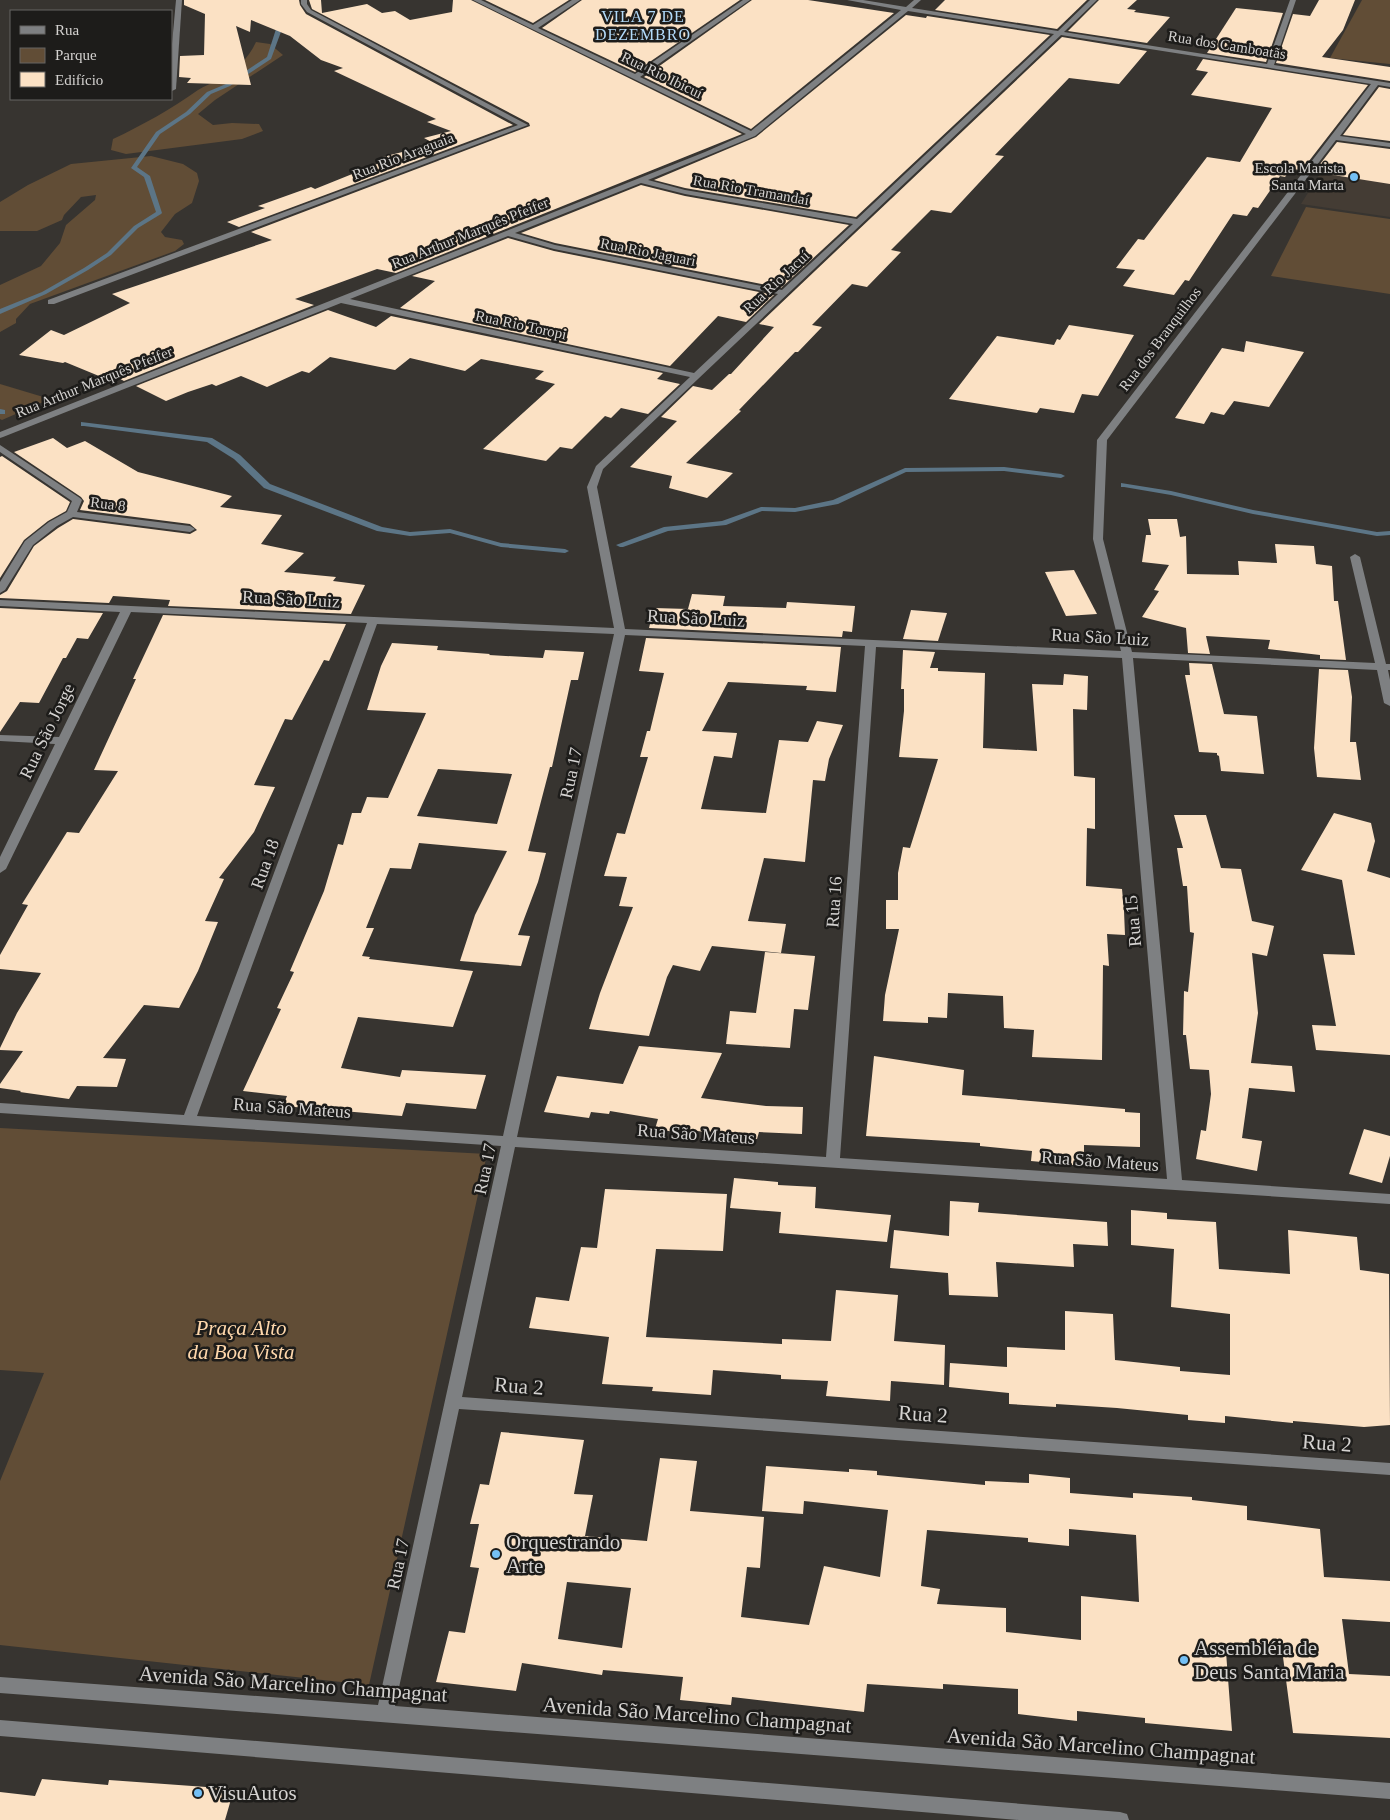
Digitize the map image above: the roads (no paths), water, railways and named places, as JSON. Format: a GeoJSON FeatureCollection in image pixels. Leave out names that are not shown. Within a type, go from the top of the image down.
{"type":"FeatureCollection","features":[{"type":"Feature","properties":{"kind":"street"},"geometry":{"type":"LineString","coordinates":[[172,89],[179,0]]}},
{"type":"Feature","properties":{"kind":"street","name":"Rua Rio Araguaia"},"geometry":{"type":"LineString","coordinates":[[51,302],[524,125],[310,11],[304,4],[304,0]]}},
{"type":"Feature","properties":{"kind":"street","name":"Rua Rio Ibicuí"},"geometry":{"type":"LineString","coordinates":[[476,0],[752,134]]}},
{"type":"Feature","properties":{"kind":"street"},"geometry":{"type":"LineString","coordinates":[[533,28],[577,0]]}},
{"type":"Feature","properties":{"kind":"street"},"geometry":{"type":"LineString","coordinates":[[636,78],[747,0]]}},
{"type":"Feature","properties":{"kind":"street","name":"Rua dos Camboatãs"},"geometry":{"type":"LineString","coordinates":[[850,0],[1390,85]]}},
{"type":"Feature","properties":{"kind":"street","name":"Rua Arthur Marquês Pfeifer"},"geometry":{"type":"LineString","coordinates":[[0,435],[641,181],[752,134],[918,0]]}},
{"type":"Feature","properties":{"kind":"street","name":"Rua Rio Jacuí"},"geometry":{"type":"LineString","coordinates":[[620,632],[592,487],[599,468],[1094,0]]}},
{"type":"Feature","properties":{"kind":"street"},"geometry":{"type":"LineString","coordinates":[[1270,66],[1293,0]]}},
{"type":"Feature","properties":{"kind":"street","name":"Rua dos Branquilhos"},"geometry":{"type":"LineString","coordinates":[[1126,655],[1098,539],[1102,440],[1376,83]]}},
{"type":"Feature","properties":{"kind":"street"},"geometry":{"type":"LineString","coordinates":[[1334,137],[1390,146]]}},
{"type":"Feature","properties":{"kind":"street","name":"Rua Rio Tramandaí"},"geometry":{"type":"LineString","coordinates":[[641,181],[685,192],[858,222]]}},
{"type":"Feature","properties":{"kind":"street","name":"Rua Rio Jaguari"},"geometry":{"type":"LineString","coordinates":[[508,234],[554,247],[784,293]]}},
{"type":"Feature","properties":{"kind":"street","name":"Rua Rio Toropi"},"geometry":{"type":"LineString","coordinates":[[341,300],[696,376]]}},
{"type":"Feature","properties":{"kind":"street","name":"Rua 8"},"geometry":{"type":"LineString","coordinates":[[0,448],[77,500],[70,514],[190,529]]}},
{"type":"Feature","properties":{"kind":"street"},"geometry":{"type":"LineString","coordinates":[[0,590],[29,543],[53,524],[70,514]]}},
{"type":"Feature","properties":{"kind":"street"},"geometry":{"type":"LineString","coordinates":[[1355,557],[1386,667],[1390,702]]}},
{"type":"Feature","properties":{"kind":"street","name":"Rua São Luiz"},"geometry":{"type":"LineString","coordinates":[[0,602],[1386,667]]}},
{"type":"Feature","properties":{"kind":"street","name":"Rua São Jorge"},"geometry":{"type":"LineString","coordinates":[[0,869],[127,609]]}},
{"type":"Feature","properties":{"kind":"street","name":"Rua 18"},"geometry":{"type":"LineString","coordinates":[[189,1120],[373,620]]}},
{"type":"Feature","properties":{"kind":"street","name":"Rua 17"},"geometry":{"type":"LineString","coordinates":[[385,1713],[620,632]]}},
{"type":"Feature","properties":{"kind":"street","name":"Rua 16"},"geometry":{"type":"LineString","coordinates":[[833,1162],[871,644]]}},
{"type":"Feature","properties":{"kind":"street","name":"Rua 15"},"geometry":{"type":"LineString","coordinates":[[1126,655],[1175,1184]]}},
{"type":"Feature","properties":{"kind":"street"},"geometry":{"type":"LineString","coordinates":[[0,738],[62,741]]}},
{"type":"Feature","properties":{"kind":"street","name":"Rua São Mateus"},"geometry":{"type":"LineString","coordinates":[[0,1108],[1390,1199]]}},
{"type":"Feature","properties":{"kind":"street","name":"Rua 2"},"geometry":{"type":"LineString","coordinates":[[453,1402],[1390,1469]]}},
{"type":"Feature","properties":{"kind":"street","name":"Avenida São Marcelino Champagnat"},"geometry":{"type":"LineString","coordinates":[[0,1685],[1390,1791]]}},
{"type":"Feature","properties":{"kind":"street"},"geometry":{"type":"LineString","coordinates":[[0,1728],[1120,1820]]}},
{"type":"Feature","properties":{"kind":"waterway"},"geometry":{"type":"LineString","coordinates":[[0,312],[44,293],[86,269],[109,254],[136,227],[159,213],[147,176],[134,168],[158,133],[188,113],[209,93],[228,85],[269,58],[279,29],[273,14],[285,0]]}},
{"type":"Feature","properties":{"kind":"waterway"},"geometry":{"type":"LineString","coordinates":[[84,424],[209,440],[237,457],[267,486],[380,529],[410,534],[450,531],[501,545],[565,551]]}},
{"type":"Feature","properties":{"kind":"waterway"},"geometry":{"type":"LineString","coordinates":[[620,545],[667,529],[723,523],[761,509],[795,510],[835,502],[905,470],[1004,469],[1061,476]]}},
{"type":"Feature","properties":{"kind":"waterway"},"geometry":{"type":"LineString","coordinates":[[1124,485],[1171,493],[1253,512],[1377,534],[1390,533]]}},
{"type":"Feature","properties":{"kind":"place","name":"Escola Marista Santa Marta"},"geometry":{"type":"Point","coordinates":[1354,177]}},
{"type":"Feature","properties":{"kind":"place","name":"Orquestrando Arte"},"geometry":{"type":"Point","coordinates":[496,1554]}},
{"type":"Feature","properties":{"kind":"place","name":"Assembléia de Deus Santa Maria"},"geometry":{"type":"Point","coordinates":[1184,1660]}},
{"type":"Feature","properties":{"kind":"place","name":"VisuAutos"},"geometry":{"type":"Point","coordinates":[198,1793]}},
{"type":"Feature","properties":{"kind":"district","name":"VILA 7 DE DEZEMBRO"},"geometry":{"type":"Point","coordinates":[643,25]}},
{"type":"Feature","properties":{"kind":"park label","name":"Praça Alto da Boa Vista"},"geometry":{"type":"Point","coordinates":[241,1340]}}]}
